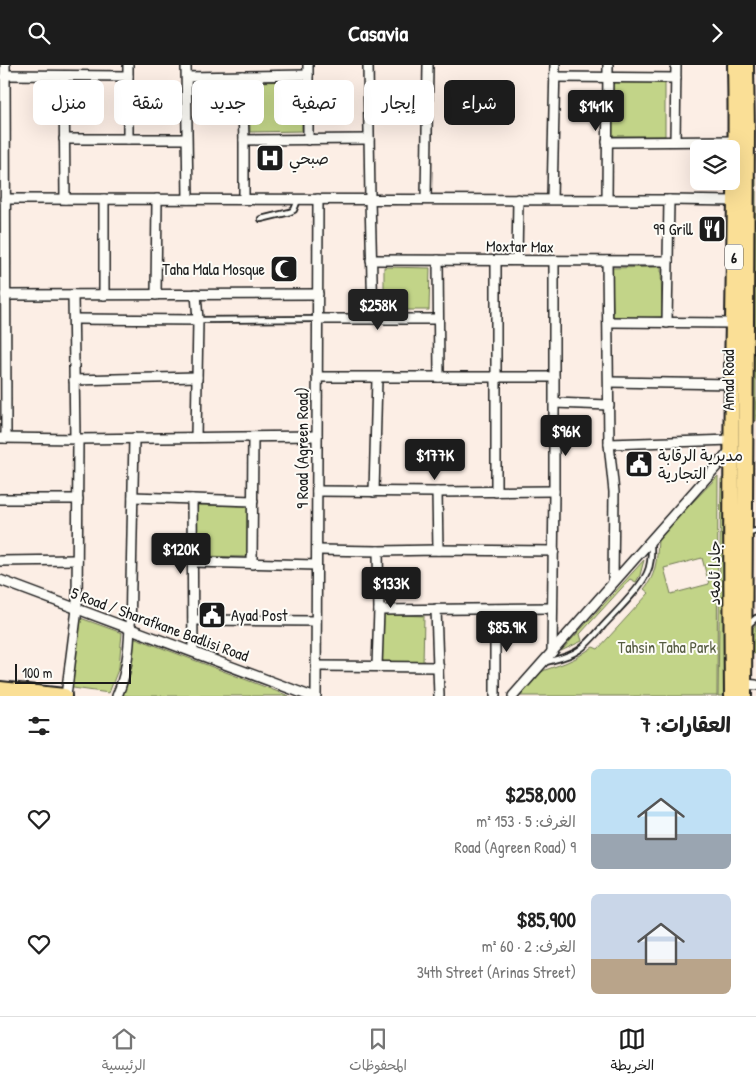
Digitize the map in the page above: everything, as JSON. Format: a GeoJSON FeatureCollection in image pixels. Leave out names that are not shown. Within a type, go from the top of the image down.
{"type":"FeatureCollection","features":[{"type":"Feature","properties":{"kind":"main road","name":"6"},"geometry":{"type":"LineString","coordinates":[[732,445],[736,201],[746,139],[735,65]]}},
{"type":"Feature","properties":{"kind":"main road","name":"Amad Road"},"geometry":{"type":"LineString","coordinates":[[741,693],[751,533],[748,428],[746,139],[751,111],[746,65]]}},
{"type":"Feature","properties":{"kind":"main road","name":"جادا ئامەد"},"geometry":{"type":"LineString","coordinates":[[732,445],[741,693]]}},
{"type":"Feature","properties":{"kind":"main road"},"geometry":{"type":"LineString","coordinates":[[0,689],[65,696]]}},
{"type":"Feature","properties":{"kind":"street"},"geometry":{"type":"LineString","coordinates":[[5,65],[3,108],[5,199],[3,234],[6,295],[3,438],[317,436]]}},
{"type":"Feature","properties":{"kind":"street"},"geometry":{"type":"LineString","coordinates":[[128,65],[128,139]]}},
{"type":"Feature","properties":{"kind":"street"},"geometry":{"type":"LineString","coordinates":[[186,65],[188,199]]}},
{"type":"Feature","properties":{"kind":"street"},"geometry":{"type":"LineString","coordinates":[[308,65],[308,140]]}},
{"type":"Feature","properties":{"kind":"street"},"geometry":{"type":"LineString","coordinates":[[368,65],[373,319]]}},
{"type":"Feature","properties":{"kind":"street"},"geometry":{"type":"LineString","coordinates":[[426,199],[428,65]]}},
{"type":"Feature","properties":{"kind":"street"},"geometry":{"type":"LineString","coordinates":[[552,199],[554,65]]}},
{"type":"Feature","properties":{"kind":"street"},"geometry":{"type":"LineString","coordinates":[[607,200],[608,65]]}},
{"type":"Feature","properties":{"kind":"street"},"geometry":{"type":"LineString","coordinates":[[675,141],[676,65]]}},
{"type":"Feature","properties":{"kind":"street"},"geometry":{"type":"LineString","coordinates":[[5,75],[128,76]]}},
{"type":"Feature","properties":{"kind":"street"},"geometry":{"type":"LineString","coordinates":[[64,75],[65,199]]}},
{"type":"Feature","properties":{"kind":"street"},"geometry":{"type":"LineString","coordinates":[[187,77],[308,75]]}},
{"type":"Feature","properties":{"kind":"street"},"geometry":{"type":"LineString","coordinates":[[242,77],[244,199]]}},
{"type":"Feature","properties":{"kind":"street"},"geometry":{"type":"LineString","coordinates":[[554,77],[676,78]]}},
{"type":"Feature","properties":{"kind":"street"},"geometry":{"type":"LineString","coordinates":[[64,139],[186,139]]}},
{"type":"Feature","properties":{"kind":"street"},"geometry":{"type":"LineString","coordinates":[[244,140],[369,139]]}},
{"type":"Feature","properties":{"kind":"street"},"geometry":{"type":"LineString","coordinates":[[608,143],[746,139]]}},
{"type":"Feature","properties":{"kind":"street"},"geometry":{"type":"LineString","coordinates":[[5,199],[736,201]]}},
{"type":"Feature","properties":{"kind":"street"},"geometry":{"type":"LineString","coordinates":[[104,199],[104,295]]}},
{"type":"Feature","properties":{"kind":"street"},"geometry":{"type":"LineString","coordinates":[[156,295],[157,199]]}},
{"type":"Feature","properties":{"kind":"street","name":"9 Road (Agreen Road)"},"geometry":{"type":"LineString","coordinates":[[316,696],[318,199]]}},
{"type":"Feature","properties":{"kind":"street"},"geometry":{"type":"LineString","coordinates":[[517,260],[518,199]]}},
{"type":"Feature","properties":{"kind":"street"},"geometry":{"type":"LineString","coordinates":[[667,323],[669,200]]}},
{"type":"Feature","properties":{"kind":"street","name":"Moxtar Max"},"geometry":{"type":"LineString","coordinates":[[371,260],[668,261]]}},
{"type":"Feature","properties":{"kind":"street"},"geometry":{"type":"LineString","coordinates":[[438,260],[438,377]]}},
{"type":"Feature","properties":{"kind":"street"},"geometry":{"type":"LineString","coordinates":[[496,261],[496,491]]}},
{"type":"Feature","properties":{"kind":"street"},"geometry":{"type":"LineString","coordinates":[[552,653],[554,261]]}},
{"type":"Feature","properties":{"kind":"street"},"geometry":{"type":"LineString","coordinates":[[607,261],[610,444],[614,492],[613,582]]}},
{"type":"Feature","properties":{"kind":"street"},"geometry":{"type":"LineString","coordinates":[[196,294],[198,319],[196,437]]}},
{"type":"Feature","properties":{"kind":"street"},"geometry":{"type":"LineString","coordinates":[[6,295],[318,294]]}},
{"type":"Feature","properties":{"kind":"street"},"geometry":{"type":"LineString","coordinates":[[65,696],[77,609],[78,499],[73,295]]}},
{"type":"Feature","properties":{"kind":"street"},"geometry":{"type":"LineString","coordinates":[[74,319],[198,319]]}},
{"type":"Feature","properties":{"kind":"street"},"geometry":{"type":"LineString","coordinates":[[318,319],[438,319]]}},
{"type":"Feature","properties":{"kind":"street"},"geometry":{"type":"LineString","coordinates":[[608,322],[733,323]]}},
{"type":"Feature","properties":{"kind":"street"},"geometry":{"type":"LineString","coordinates":[[74,380],[197,377]]}},
{"type":"Feature","properties":{"kind":"street"},"geometry":{"type":"LineString","coordinates":[[317,377],[554,377]]}},
{"type":"Feature","properties":{"kind":"street"},"geometry":{"type":"LineString","coordinates":[[374,492],[377,378]]}},
{"type":"Feature","properties":{"kind":"street"},"geometry":{"type":"LineString","coordinates":[[609,382],[733,384]]}},
{"type":"Feature","properties":{"kind":"street"},"geometry":{"type":"LineString","coordinates":[[554,403],[609,405]]}},
{"type":"Feature","properties":{"kind":"street"},"geometry":{"type":"LineString","coordinates":[[252,564],[253,437]]}},
{"type":"Feature","properties":{"kind":"street"},"geometry":{"type":"LineString","coordinates":[[117,696],[126,664],[130,629],[134,438]]}},
{"type":"Feature","properties":{"kind":"street"},"geometry":{"type":"LineString","coordinates":[[610,444],[732,445]]}},
{"type":"Feature","properties":{"kind":"street"},"geometry":{"type":"LineString","coordinates":[[513,696],[651,541],[732,445]]}},
{"type":"Feature","properties":{"kind":"street"},"geometry":{"type":"LineString","coordinates":[[317,491],[437,493],[554,491]]}},
{"type":"Feature","properties":{"kind":"street"},"geometry":{"type":"LineString","coordinates":[[437,493],[438,550]]}},
{"type":"Feature","properties":{"kind":"street"},"geometry":{"type":"LineString","coordinates":[[133,497],[253,501]]}},
{"type":"Feature","properties":{"kind":"street"},"geometry":{"type":"LineString","coordinates":[[0,499],[78,499]]}},
{"type":"Feature","properties":{"kind":"street"},"geometry":{"type":"LineString","coordinates":[[192,499],[193,651]]}},
{"type":"Feature","properties":{"kind":"street"},"geometry":{"type":"LineString","coordinates":[[316,550],[554,551]]}},
{"type":"Feature","properties":{"kind":"street"},"geometry":{"type":"LineString","coordinates":[[377,666],[379,610],[378,551]]}},
{"type":"Feature","properties":{"kind":"street"},"geometry":{"type":"LineString","coordinates":[[0,561],[77,560]]}},
{"type":"Feature","properties":{"kind":"street"},"geometry":{"type":"LineString","coordinates":[[192,562],[316,565]]}},
{"type":"Feature","properties":{"kind":"street","name":"5 Road / Sharafkane Badlisi Road"},"geometry":{"type":"LineString","coordinates":[[0,579],[310,696]]}},
{"type":"Feature","properties":{"kind":"street"},"geometry":{"type":"LineString","coordinates":[[379,610],[552,608]]}},
{"type":"Feature","properties":{"kind":"street"},"geometry":{"type":"LineString","coordinates":[[436,609],[439,696]]}},
{"type":"Feature","properties":{"kind":"street"},"geometry":{"type":"LineString","coordinates":[[495,696],[496,609]]}},
{"type":"Feature","properties":{"kind":"street"},"geometry":{"type":"LineString","coordinates":[[193,620],[316,621]]}},
{"type":"Feature","properties":{"kind":"street"},"geometry":{"type":"LineString","coordinates":[[316,666],[439,667]]}},
{"type":"Feature","properties":{"kind":"lane"},"geometry":{"type":"LineString","coordinates":[[261,219],[294,210],[298,200]]}},
{"type":"Feature","properties":{"kind":"lane"},"geometry":{"type":"LineString","coordinates":[[198,319],[318,319]]}},
{"type":"Feature","properties":{"kind":"lane"},"geometry":{"type":"LineString","coordinates":[[542,663],[560,659],[578,651],[614,615],[642,582],[648,571],[652,555],[651,541]]}},
{"type":"Feature","properties":{"kind":"lane"},"geometry":{"type":"LineString","coordinates":[[745,629],[756,618]]}},
{"type":"Feature","properties":{"kind":"green space"},"geometry":{"type":"Polygon","coordinates":[[[264,82],[274,82],[274,125],[302,125],[302,131],[250,132],[250,125],[264,125],[264,82]]]}},
{"type":"Feature","properties":{"kind":"green space"},"geometry":{"type":"Polygon","coordinates":[[[612,82],[665,82],[665,136],[612,136],[612,82]]]}},
{"type":"Feature","properties":{"kind":"green space"},"geometry":{"type":"Polygon","coordinates":[[[754,175],[756,177],[756,421],[750,419],[754,175]]]}},
{"type":"Feature","properties":{"kind":"green space"},"geometry":{"type":"Polygon","coordinates":[[[384,267],[430,268],[429,310],[384,310],[384,267]]]}},
{"type":"Feature","properties":{"kind":"green space"},"geometry":{"type":"Polygon","coordinates":[[[661,267],[662,317],[613,319],[612,268],[661,267]]]}},
{"type":"Feature","properties":{"kind":"green space","name":"Tahsin Taha Park"},"geometry":{"type":"Polygon","coordinates":[[[718,476],[717,696],[515,696],[534,676],[576,658],[593,647],[598,649],[649,593],[644,589],[654,571],[657,559],[658,538],[718,476]],[[702,558],[664,568],[671,594],[709,584],[702,558]]]}},
{"type":"Feature","properties":{"kind":"green space"},"geometry":{"type":"Polygon","coordinates":[[[721,479],[727,479],[725,688],[724,696],[718,696],[721,479]]]}},
{"type":"Feature","properties":{"kind":"green space"},"geometry":{"type":"Polygon","coordinates":[[[197,505],[250,506],[250,557],[196,556],[197,505]]]}},
{"type":"Feature","properties":{"kind":"green space"},"geometry":{"type":"Polygon","coordinates":[[[644,560],[636,582],[630,579],[580,634],[582,641],[561,651],[644,560]]]}},
{"type":"Feature","properties":{"kind":"green space"},"geometry":{"type":"Polygon","coordinates":[[[375,614],[424,616],[423,665],[374,664],[375,614]]]}},
{"type":"Feature","properties":{"kind":"green space"},"geometry":{"type":"Polygon","coordinates":[[[72,615],[122,633],[119,667],[109,693],[66,687],[72,615]]]}},
{"type":"Feature","properties":{"kind":"green space"},"geometry":{"type":"Polygon","coordinates":[[[756,624],[756,653],[751,655],[753,628],[756,624]]]}},
{"type":"Feature","properties":{"kind":"green space"},"geometry":{"type":"Polygon","coordinates":[[[133,637],[289,696],[121,695],[133,637]]]}},
{"type":"Feature","properties":{"kind":"place","name":"صبحي"},"geometry":{"type":"Point","coordinates":[270,158]}},
{"type":"Feature","properties":{"kind":"place","name":"99 Grill"},"geometry":{"type":"Point","coordinates":[712,229]}},
{"type":"Feature","properties":{"kind":"place","name":"Taha Mala Mosque"},"geometry":{"type":"Point","coordinates":[284,269]}},
{"type":"Feature","properties":{"kind":"place","name":"مديرية الرقابة التجارية"},"geometry":{"type":"Point","coordinates":[639,464]}},
{"type":"Feature","properties":{"kind":"place","name":"Ayad Post"},"geometry":{"type":"Point","coordinates":[212,615]}}]}
